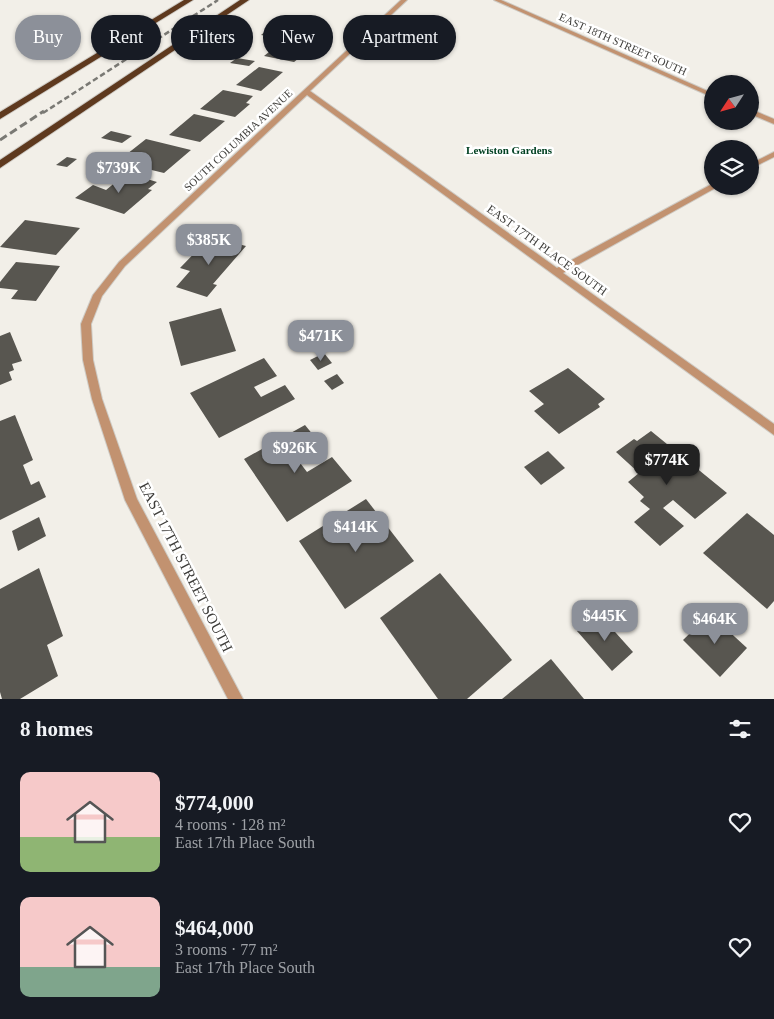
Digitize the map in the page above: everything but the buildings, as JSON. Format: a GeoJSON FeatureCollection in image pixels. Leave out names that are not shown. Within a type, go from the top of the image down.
{"type":"FeatureCollection","features":[{"type":"Feature","properties":{"kind":"highway"},"geometry":{"type":"LineString","coordinates":[[0,116],[189,0]]}},
{"type":"Feature","properties":{"kind":"highway"},"geometry":{"type":"LineString","coordinates":[[0,165],[245,0]]}},
{"type":"Feature","properties":{"kind":"street","name":"SOUTH COLUMBIA AVENUE"},"geometry":{"type":"LineString","coordinates":[[88,360],[86,324],[98,294],[122,264],[404,0]]}},
{"type":"Feature","properties":{"kind":"street","name":"EAST 18TH STREET SOUTH"},"geometry":{"type":"LineString","coordinates":[[497,0],[704,91]]}},
{"type":"Feature","properties":{"kind":"street","name":"EAST 17TH PLACE SOUTH"},"geometry":{"type":"LineString","coordinates":[[306,92],[774,430]]}},
{"type":"Feature","properties":{"kind":"street"},"geometry":{"type":"LineString","coordinates":[[759,115],[774,122]]}},
{"type":"Feature","properties":{"kind":"street"},"geometry":{"type":"LineString","coordinates":[[759,162],[774,154]]}},
{"type":"Feature","properties":{"kind":"street"},"geometry":{"type":"LineString","coordinates":[[557,272],[704,192]]}},
{"type":"Feature","properties":{"kind":"street","name":"EAST 17TH STREET SOUTH"},"geometry":{"type":"LineString","coordinates":[[88,360],[97,399],[131,500],[236,699]]}},
{"type":"Feature","properties":{"kind":"railway"},"geometry":{"type":"LineString","coordinates":[[43,113],[218,0]]}},
{"type":"Feature","properties":{"kind":"railway"},"geometry":{"type":"LineString","coordinates":[[0,140],[44,111]]}},
{"type":"Feature","properties":{"kind":"district","name":"Lewiston Gardens"},"geometry":{"type":"Point","coordinates":[509,150]}}]}
